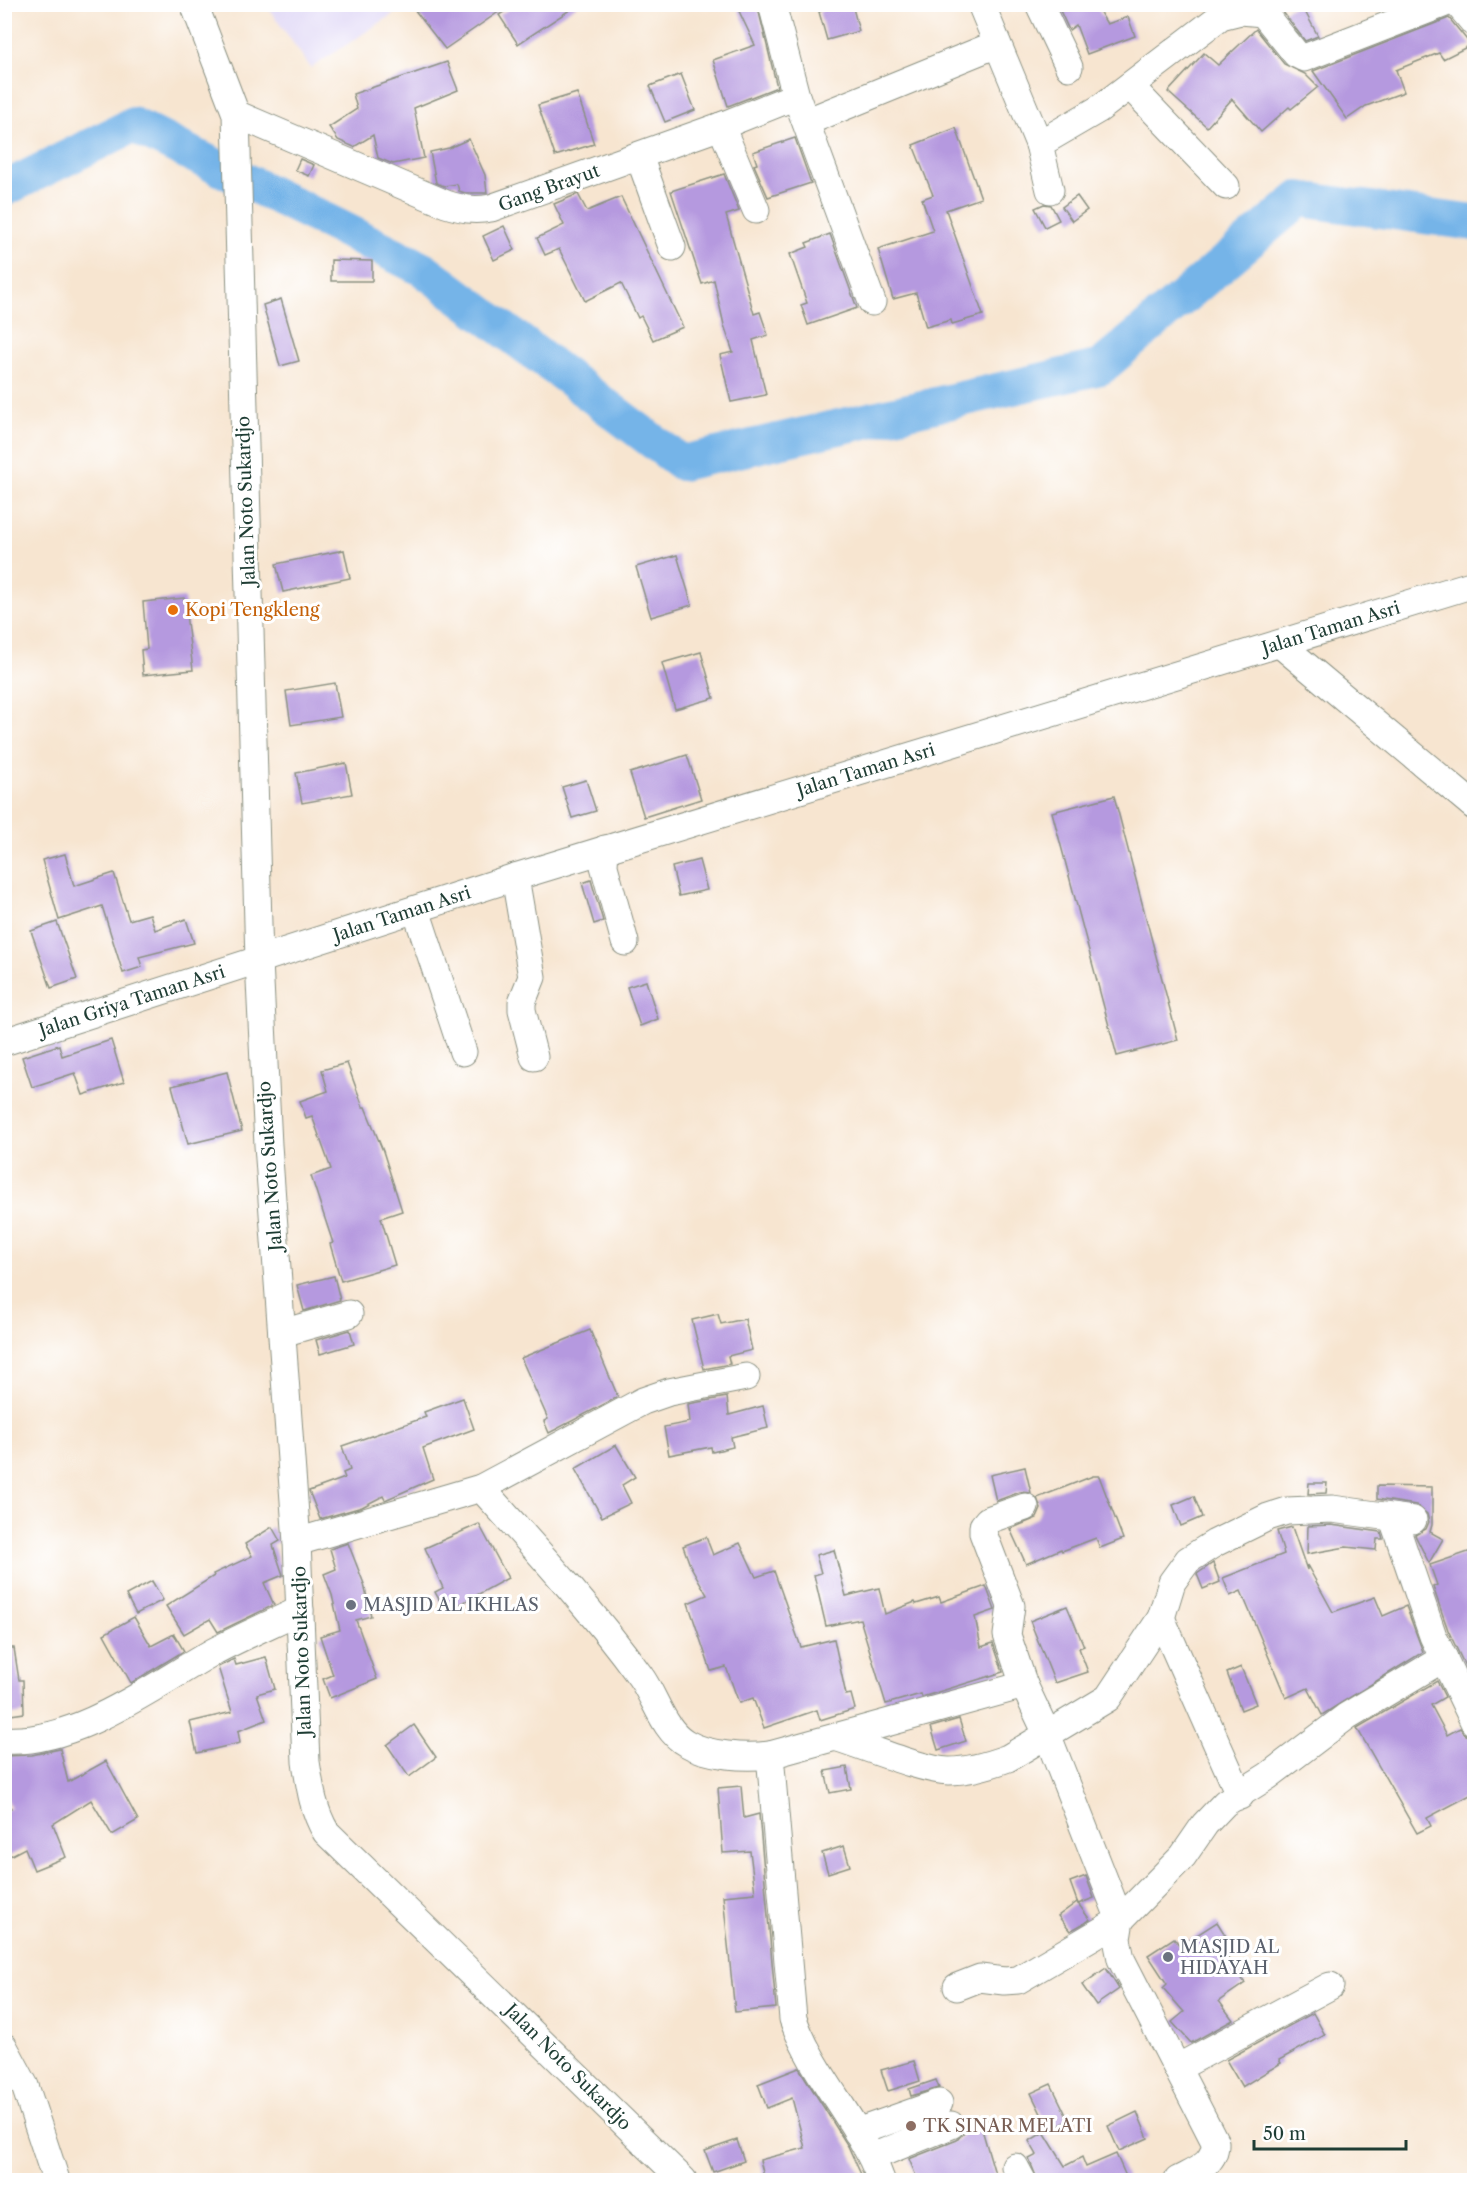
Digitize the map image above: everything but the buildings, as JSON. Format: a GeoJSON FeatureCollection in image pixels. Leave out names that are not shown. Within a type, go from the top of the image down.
{"type":"FeatureCollection","features":[{"type":"Feature","properties":{"kind":"street","name":"Jalan Noto Sukardjo"},"geometry":{"type":"LineString","coordinates":[[194,4],[236,114],[259,961],[268,1145],[297,1542],[306,1762],[311,1794],[318,1818],[326,1832],[683,2181]]}},
{"type":"Feature","properties":{"kind":"street"},"geometry":{"type":"LineString","coordinates":[[772,4],[796,96],[872,302]]}},
{"type":"Feature","properties":{"kind":"street"},"geometry":{"type":"LineString","coordinates":[[981,4],[1039,144],[1050,190]]}},
{"type":"Feature","properties":{"kind":"street"},"geometry":{"type":"LineString","coordinates":[[1039,4],[1069,67]]}},
{"type":"Feature","properties":{"kind":"street"},"geometry":{"type":"LineString","coordinates":[[1039,144],[1080,122],[1130,86],[1205,13],[1240,10],[1263,13],[1296,54],[1304,58],[1443,4]]}},
{"type":"Feature","properties":{"kind":"street"},"geometry":{"type":"LineString","coordinates":[[1458,4],[1474,23]]}},
{"type":"Feature","properties":{"kind":"street"},"geometry":{"type":"LineString","coordinates":[[806,123],[997,44]]}},
{"type":"Feature","properties":{"kind":"street"},"geometry":{"type":"LineString","coordinates":[[1130,86],[1226,186]]}},
{"type":"Feature","properties":{"kind":"street","name":"Gang Brayut"},"geometry":{"type":"LineString","coordinates":[[236,114],[464,210],[491,208],[722,126],[796,96]]}},
{"type":"Feature","properties":{"kind":"street"},"geometry":{"type":"LineString","coordinates":[[722,126],[756,210]]}},
{"type":"Feature","properties":{"kind":"street"},"geometry":{"type":"LineString","coordinates":[[639,156],[672,247]]}},
{"type":"Feature","properties":{"kind":"street","name":"Jalan Taman Asri"},"geometry":{"type":"LineString","coordinates":[[259,961],[605,849],[1474,584]]}},
{"type":"Feature","properties":{"kind":"street"},"geometry":{"type":"LineString","coordinates":[[1280,644],[1474,806]]}},
{"type":"Feature","properties":{"kind":"street"},"geometry":{"type":"LineString","coordinates":[[605,849],[604,866],[625,942]]}},
{"type":"Feature","properties":{"kind":"street"},"geometry":{"type":"LineString","coordinates":[[515,877],[532,977],[522,1002],[522,1011],[534,1057]]}},
{"type":"Feature","properties":{"kind":"street"},"geometry":{"type":"LineString","coordinates":[[416,910],[463,1052]]}},
{"type":"Feature","properties":{"kind":"street","name":"Jalan Griya Taman Asri"},"geometry":{"type":"LineString","coordinates":[[4,1042],[259,961]]}},
{"type":"Feature","properties":{"kind":"street"},"geometry":{"type":"LineString","coordinates":[[282,1333],[349,1314]]}},
{"type":"Feature","properties":{"kind":"street"},"geometry":{"type":"LineString","coordinates":[[297,1542],[481,1488],[643,1401],[669,1392],[746,1377]]}},
{"type":"Feature","properties":{"kind":"street"},"geometry":{"type":"LineString","coordinates":[[481,1488],[599,1623],[641,1678],[674,1733],[685,1743],[704,1751],[756,1756],[770,1755],[1024,1685]]}},
{"type":"Feature","properties":{"kind":"street"},"geometry":{"type":"LineString","coordinates":[[1025,1507],[988,1520],[983,1526],[983,1533],[1011,1606],[1007,1635],[1024,1685],[1047,1734],[1120,1920],[1118,1939],[1121,1959],[1213,2134],[1216,2152],[1210,2161],[1178,2181]]}},
{"type":"Feature","properties":{"kind":"street"},"geometry":{"type":"LineString","coordinates":[[838,1738],[931,1768],[949,1771],[992,1764],[1108,1698],[1161,1618],[1173,1582],[1188,1560],[1215,1543],[1268,1517],[1287,1511],[1332,1509],[1403,1519],[1433,1636],[1474,1722]]}},
{"type":"Feature","properties":{"kind":"street"},"geometry":{"type":"LineString","coordinates":[[4,1740],[41,1738],[63,1732],[98,1716],[242,1637],[300,1610]]}},
{"type":"Feature","properties":{"kind":"street"},"geometry":{"type":"LineString","coordinates":[[1161,1618],[1239,1796]]}},
{"type":"Feature","properties":{"kind":"street"},"geometry":{"type":"LineString","coordinates":[[957,1987],[980,1977],[1004,1981],[1018,1980],[1120,1920],[1183,1856],[1219,1810],[1347,1716],[1444,1658]]}},
{"type":"Feature","properties":{"kind":"street"},"geometry":{"type":"LineString","coordinates":[[770,1755],[793,2019],[803,2048],[857,2132],[877,2169],[945,2114],[857,2132]]}},
{"type":"Feature","properties":{"kind":"street"},"geometry":{"type":"LineString","coordinates":[[1179,2067],[1330,1986]]}},
{"type":"Feature","properties":{"kind":"street"},"geometry":{"type":"LineString","coordinates":[[4,2047],[25,2086],[56,2181]]}},
{"type":"Feature","properties":{"kind":"shaded area"},"geometry":{"type":"Polygon","coordinates":[[[266,5],[407,5],[311,68],[266,5]]]}},
{"type":"Feature","properties":{"kind":"waterway"},"geometry":{"type":"LineString","coordinates":[[4,189],[133,125],[423,269],[682,463],[1101,367],[1299,199],[1474,223]]}},
{"type":"Feature","properties":{"kind":"place","name":"Kopi Tengkleng"},"geometry":{"type":"Point","coordinates":[173,610]}},
{"type":"Feature","properties":{"kind":"place","name":"MASJID AL IKHLAS"},"geometry":{"type":"Point","coordinates":[351,1605]}},
{"type":"Feature","properties":{"kind":"place","name":"MASJID AL HIDAYAH"},"geometry":{"type":"Point","coordinates":[1168,1957]}},
{"type":"Feature","properties":{"kind":"place","name":"TK SINAR MELATI"},"geometry":{"type":"Point","coordinates":[911,2126]}}]}
